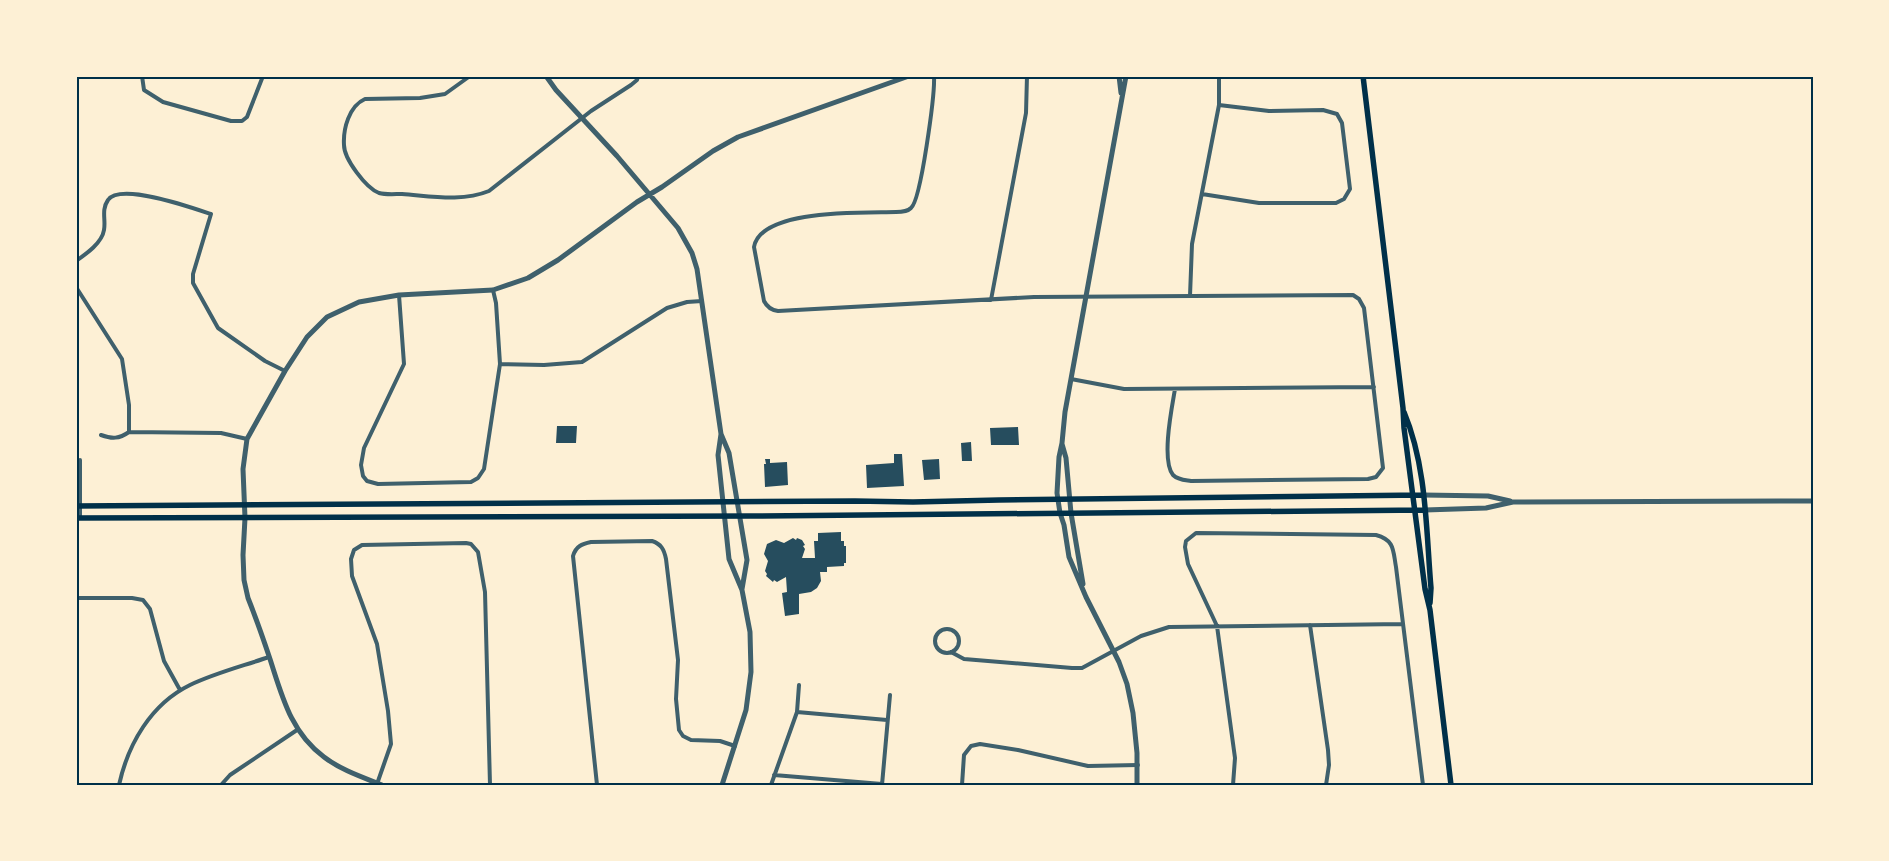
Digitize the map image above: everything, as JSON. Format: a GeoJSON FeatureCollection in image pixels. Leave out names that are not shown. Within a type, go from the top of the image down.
{"type":"FeatureCollection","features":[{"type":"Feature","properties":{"kind":"main road"},"geometry":{"type":"LineString","coordinates":[[1363,76],[1414,510],[1425,589],[1430,610],[1451,785]]}},
{"type":"Feature","properties":{"kind":"main road"},"geometry":{"type":"LineString","coordinates":[[1403,408],[1410,426],[1423,495],[1431,588],[1430,610]]}},
{"type":"Feature","properties":{"kind":"main road"},"geometry":{"type":"LineString","coordinates":[[78,506],[913,502],[1423,495]]}},
{"type":"Feature","properties":{"kind":"main road"},"geometry":{"type":"LineString","coordinates":[[78,518],[739,516],[1425,510]]}},
{"type":"Feature","properties":{"kind":"street"},"geometry":{"type":"LineString","coordinates":[[142,76],[144,90],[164,102],[231,121],[242,121],[247,117],[263,76]]}},
{"type":"Feature","properties":{"kind":"street"},"geometry":{"type":"LineString","coordinates":[[470,76],[445,94],[420,98],[365,99],[357,102],[347,120],[344,146],[350,162],[365,183],[379,193],[451,198],[482,194],[489,191],[582,118],[631,85],[637,80],[638,76]]}},
{"type":"Feature","properties":{"kind":"street"},"geometry":{"type":"LineString","coordinates":[[546,76],[556,90],[650,194],[678,228],[686,240],[697,268],[721,434],[729,453],[747,560],[742,590]]}},
{"type":"Feature","properties":{"kind":"street"},"geometry":{"type":"LineString","coordinates":[[490,785],[485,592],[478,552],[471,544],[362,545],[354,550],[351,559],[352,576],[377,644],[388,711],[391,744],[379,784],[344,769],[328,760],[309,745],[297,730],[285,706],[248,598],[244,580],[243,535],[245,518],[243,469],[248,439],[285,371],[307,337],[327,317],[359,302],[399,295],[493,290],[521,281],[547,268],[636,202],[713,151],[746,133],[909,76]]}},
{"type":"Feature","properties":{"kind":"street"},"geometry":{"type":"LineString","coordinates":[[934,76],[929,129],[917,197],[911,208],[896,212],[796,218],[768,228],[755,240],[754,247],[764,301],[770,309],[778,311],[1086,297],[1348,295],[1357,297],[1362,302],[1364,308],[1383,468],[1379,474],[1372,478],[1191,481],[1178,478],[1170,470],[1168,448],[1175,389]]}},
{"type":"Feature","properties":{"kind":"street"},"geometry":{"type":"LineString","coordinates":[[991,300],[1026,113],[1027,76]]}},
{"type":"Feature","properties":{"kind":"street"},"geometry":{"type":"LineString","coordinates":[[1119,76],[1122,99]]}},
{"type":"Feature","properties":{"kind":"street"},"geometry":{"type":"LineString","coordinates":[[1126,76],[1062,430],[1058,499],[1069,557],[1086,598],[1114,651],[1124,675],[1130,698],[1138,765],[1136,785]]}},
{"type":"Feature","properties":{"kind":"street"},"geometry":{"type":"LineString","coordinates":[[1190,296],[1192,244],[1218,104],[1219,76]]}},
{"type":"Feature","properties":{"kind":"street"},"geometry":{"type":"LineString","coordinates":[[1202,194],[1259,203],[1336,203],[1346,197],[1350,188],[1342,123],[1337,114],[1323,110],[1269,111],[1218,104]]}},
{"type":"Feature","properties":{"kind":"street"},"geometry":{"type":"LineString","coordinates":[[76,261],[96,245],[104,231],[103,218],[105,207],[108,199],[114,196],[137,194],[211,214],[193,274],[193,283],[218,328],[265,361],[285,371]]}},
{"type":"Feature","properties":{"kind":"street"},"geometry":{"type":"LineString","coordinates":[[76,287],[122,359],[130,432]]}},
{"type":"Feature","properties":{"kind":"street"},"geometry":{"type":"LineString","coordinates":[[399,295],[404,364],[364,448],[363,476],[367,481],[378,484],[471,482],[478,478],[484,468],[500,364],[496,303],[493,290]]}},
{"type":"Feature","properties":{"kind":"street"},"geometry":{"type":"LineString","coordinates":[[500,364],[544,365],[582,362],[667,308],[687,302],[702,301]]}},
{"type":"Feature","properties":{"kind":"street"},"geometry":{"type":"LineString","coordinates":[[1071,379],[1124,389],[1374,387]]}},
{"type":"Feature","properties":{"kind":"street"},"geometry":{"type":"LineString","coordinates":[[101,435],[112,439],[122,437],[130,432],[221,433],[248,439]]}},
{"type":"Feature","properties":{"kind":"street"},"geometry":{"type":"LineString","coordinates":[[721,434],[718,455],[729,559],[742,590],[750,632],[751,672],[746,710],[722,785]]}},
{"type":"Feature","properties":{"kind":"street"},"geometry":{"type":"LineString","coordinates":[[1062,444],[1066,458],[1069,499],[1077,556],[1086,598]]}},
{"type":"Feature","properties":{"kind":"street"},"geometry":{"type":"LineString","coordinates":[[78,518],[80,460]]}},
{"type":"Feature","properties":{"kind":"street"},"geometry":{"type":"LineString","coordinates":[[1423,495],[1488,496],[1513,502]]}},
{"type":"Feature","properties":{"kind":"street"},"geometry":{"type":"LineString","coordinates":[[1425,510],[1486,508],[1513,502],[1813,501]]}},
{"type":"Feature","properties":{"kind":"street"},"geometry":{"type":"LineString","coordinates":[[1233,785],[1235,758],[1217,626],[1193,577],[1185,553],[1186,541],[1196,533],[1376,535],[1384,537],[1392,546],[1423,785]]}},
{"type":"Feature","properties":{"kind":"street"},"geometry":{"type":"LineString","coordinates":[[597,785],[573,556],[576,547],[583,543],[652,542],[660,545],[666,559],[678,660],[676,707],[679,730],[683,736],[691,740],[720,741],[736,746]]}},
{"type":"Feature","properties":{"kind":"street"},"geometry":{"type":"LineString","coordinates":[[76,598],[132,598],[143,600],[150,609],[164,661],[180,690]]}},
{"type":"Feature","properties":{"kind":"street"},"geometry":{"type":"LineString","coordinates":[[952,652],[959,644],[958,636],[953,630],[945,629],[936,636],[936,644],[944,653],[952,652],[964,659],[1082,668],[1141,636],[1162,628],[1403,624]]}},
{"type":"Feature","properties":{"kind":"street"},"geometry":{"type":"LineString","coordinates":[[1310,625],[1328,750],[1329,765],[1326,785]]}},
{"type":"Feature","properties":{"kind":"street"},"geometry":{"type":"LineString","coordinates":[[119,785],[126,758],[142,729],[151,716],[180,690],[204,679],[269,657]]}},
{"type":"Feature","properties":{"kind":"street"},"geometry":{"type":"LineString","coordinates":[[771,785],[797,712],[799,685]]}},
{"type":"Feature","properties":{"kind":"street"},"geometry":{"type":"LineString","coordinates":[[774,775],[882,784],[890,696]]}},
{"type":"Feature","properties":{"kind":"street"},"geometry":{"type":"LineString","coordinates":[[797,712],[887,720]]}},
{"type":"Feature","properties":{"kind":"street"},"geometry":{"type":"LineString","coordinates":[[221,785],[230,775],[297,730]]}},
{"type":"Feature","properties":{"kind":"street"},"geometry":{"type":"LineString","coordinates":[[962,785],[964,755],[966,750],[976,744],[1018,750],[1088,766],[1138,765]]}},
{"type":"Feature","properties":{"kind":"building"},"geometry":{"type":"Polygon","coordinates":[[[557,426],[577,426],[576,443],[556,443],[557,426]]]}},
{"type":"Feature","properties":{"kind":"building"},"geometry":{"type":"Polygon","coordinates":[[[1018,427],[1019,445],[991,445],[990,428],[1018,427]]]}},
{"type":"Feature","properties":{"kind":"building"},"geometry":{"type":"Polygon","coordinates":[[[971,442],[972,461],[962,461],[961,443],[971,442]]]}},
{"type":"Feature","properties":{"kind":"building"},"geometry":{"type":"Polygon","coordinates":[[[894,454],[902,454],[904,486],[867,488],[866,465],[894,463],[894,454]]]}},
{"type":"Feature","properties":{"kind":"building"},"geometry":{"type":"Polygon","coordinates":[[[765,459],[770,459],[770,463],[787,462],[788,485],[765,487],[765,459]]]}},
{"type":"Feature","properties":{"kind":"building"},"geometry":{"type":"Polygon","coordinates":[[[939,459],[940,479],[924,480],[922,460],[939,459]]]}},
{"type":"Feature","properties":{"kind":"building"},"geometry":{"type":"Polygon","coordinates":[[[841,532],[841,541],[844,541],[844,546],[846,546],[846,563],[844,563],[844,566],[827,567],[827,572],[820,572],[821,581],[817,588],[811,592],[799,594],[799,614],[785,616],[782,593],[787,592],[786,577],[777,582],[774,580],[773,582],[766,576],[765,571],[768,561],[764,554],[767,544],[776,540],[784,543],[793,538],[796,540],[797,538],[802,540],[805,545],[803,546],[805,549],[802,558],[815,558],[814,541],[818,541],[818,533],[841,532]]]}}]}
